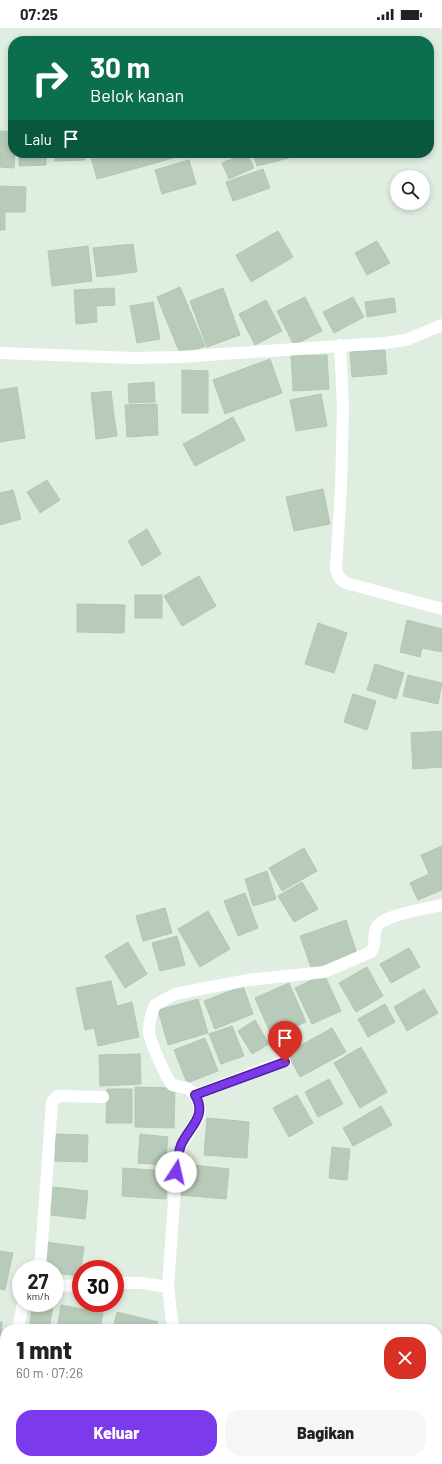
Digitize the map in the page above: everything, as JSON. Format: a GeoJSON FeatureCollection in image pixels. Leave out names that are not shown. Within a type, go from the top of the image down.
{"type":"FeatureCollection","features":[{"type":"Feature","properties":{"kind":"street"},"geometry":{"type":"LineString","coordinates":[[0,353],[134,358],[179,357],[384,343],[406,340],[442,325]]}},
{"type":"Feature","properties":{"kind":"street"},"geometry":{"type":"LineString","coordinates":[[340,345],[343,406],[337,575],[346,583],[442,609]]}},
{"type":"Feature","properties":{"kind":"street"},"geometry":{"type":"LineString","coordinates":[[172,1324],[168,1287],[176,1172],[181,1146],[199,1116],[200,1109],[195,1095],[187,1088],[172,1085],[163,1070],[149,1034],[151,1016],[155,1005],[175,994],[248,980],[324,972],[372,952],[374,948],[376,929],[382,922],[410,912],[442,905]]}},
{"type":"Feature","properties":{"kind":"street"},"geometry":{"type":"LineString","coordinates":[[195,1095],[285,1062]]}},
{"type":"Feature","properties":{"kind":"street"},"geometry":{"type":"LineString","coordinates":[[41,1260],[52,1102],[58,1096],[103,1097]]}},
{"type":"Feature","properties":{"kind":"street"},"geometry":{"type":"LineString","coordinates":[[124,1283],[142,1283],[168,1287]]}},
{"type":"Feature","properties":{"kind":"street"},"geometry":{"type":"LineString","coordinates":[[19,1324],[21,1312]]}},
{"type":"Feature","properties":{"kind":"building"},"geometry":{"type":"Polygon","coordinates":[[[0,131],[8,132],[8,158],[15,158],[14,168],[0,167],[0,131]]]}},
{"type":"Feature","properties":{"kind":"building"},"geometry":{"type":"Polygon","coordinates":[[[19,158],[46,158],[46,165],[19,166],[19,158]]]}},
{"type":"Feature","properties":{"kind":"building"},"geometry":{"type":"Polygon","coordinates":[[[55,158],[85,158],[85,160],[55,161],[55,158]]]}},
{"type":"Feature","properties":{"kind":"building"},"geometry":{"type":"Polygon","coordinates":[[[91,158],[143,158],[145,166],[97,179],[91,158]]]}},
{"type":"Feature","properties":{"kind":"building"},"geometry":{"type":"Polygon","coordinates":[[[143,158],[173,158],[145,166],[143,158]]]}},
{"type":"Feature","properties":{"kind":"building"},"geometry":{"type":"Polygon","coordinates":[[[234,158],[249,158],[254,168],[229,179],[222,163],[234,158]]]}},
{"type":"Feature","properties":{"kind":"building"},"geometry":{"type":"Polygon","coordinates":[[[255,158],[289,158],[257,166],[255,158]]]}},
{"type":"Feature","properties":{"kind":"building"},"geometry":{"type":"Polygon","coordinates":[[[189,160],[196,184],[162,194],[155,170],[189,160]]]}},
{"type":"Feature","properties":{"kind":"building"},"geometry":{"type":"Polygon","coordinates":[[[263,169],[270,188],[233,201],[226,182],[263,169]]]}},
{"type":"Feature","properties":{"kind":"building"},"geometry":{"type":"Polygon","coordinates":[[[0,186],[26,187],[25,212],[5,212],[5,230],[0,230],[0,186]]]}},
{"type":"Feature","properties":{"kind":"building"},"geometry":{"type":"Polygon","coordinates":[[[278,231],[293,257],[251,282],[236,255],[278,231]]]}},
{"type":"Feature","properties":{"kind":"building"},"geometry":{"type":"Polygon","coordinates":[[[377,241],[390,263],[367,275],[355,253],[377,241]]]}},
{"type":"Feature","properties":{"kind":"building"},"geometry":{"type":"Polygon","coordinates":[[[133,244],[137,272],[97,277],[93,248],[133,244]]]}},
{"type":"Feature","properties":{"kind":"building"},"geometry":{"type":"Polygon","coordinates":[[[88,246],[92,281],[52,286],[48,251],[88,246]]]}},
{"type":"Feature","properties":{"kind":"building"},"geometry":{"type":"Polygon","coordinates":[[[180,287],[205,346],[181,356],[157,297],[180,287]]]}},
{"type":"Feature","properties":{"kind":"building"},"geometry":{"type":"Polygon","coordinates":[[[114,288],[115,305],[96,306],[97,322],[76,324],[74,290],[114,288]]]}},
{"type":"Feature","properties":{"kind":"building"},"geometry":{"type":"Polygon","coordinates":[[[223,288],[240,335],[207,347],[190,301],[223,288]]]}},
{"type":"Feature","properties":{"kind":"building"},"geometry":{"type":"Polygon","coordinates":[[[305,297],[322,331],[294,345],[277,311],[305,297]]]}},
{"type":"Feature","properties":{"kind":"building"},"geometry":{"type":"Polygon","coordinates":[[[353,297],[364,317],[334,333],[323,312],[353,297]]]}},
{"type":"Feature","properties":{"kind":"building"},"geometry":{"type":"Polygon","coordinates":[[[394,298],[396,312],[367,317],[365,302],[394,298]]]}},
{"type":"Feature","properties":{"kind":"building"},"geometry":{"type":"Polygon","coordinates":[[[266,300],[282,331],[255,345],[239,314],[266,300]]]}},
{"type":"Feature","properties":{"kind":"building"},"geometry":{"type":"Polygon","coordinates":[[[153,302],[160,339],[137,343],[130,306],[153,302]]]}},
{"type":"Feature","properties":{"kind":"building"},"geometry":{"type":"Polygon","coordinates":[[[385,350],[387,374],[352,377],[350,352],[385,350]]]}},
{"type":"Feature","properties":{"kind":"building"},"geometry":{"type":"Polygon","coordinates":[[[327,355],[329,389],[293,391],[291,356],[327,355]]]}},
{"type":"Feature","properties":{"kind":"building"},"geometry":{"type":"Polygon","coordinates":[[[270,359],[282,393],[225,414],[213,380],[270,359]]]}},
{"type":"Feature","properties":{"kind":"building"},"geometry":{"type":"Polygon","coordinates":[[[182,370],[208,371],[208,413],[182,413],[182,370]]]}},
{"type":"Feature","properties":{"kind":"building"},"geometry":{"type":"Polygon","coordinates":[[[154,382],[155,402],[129,403],[128,384],[154,382]]]}},
{"type":"Feature","properties":{"kind":"building"},"geometry":{"type":"Polygon","coordinates":[[[17,387],[25,438],[0,442],[0,390],[17,387]]]}},
{"type":"Feature","properties":{"kind":"building"},"geometry":{"type":"Polygon","coordinates":[[[111,391],[114,416],[94,418],[91,393],[111,391]]]}},
{"type":"Feature","properties":{"kind":"building"},"geometry":{"type":"Polygon","coordinates":[[[321,394],[327,426],[296,431],[290,400],[321,394]]]}},
{"type":"Feature","properties":{"kind":"building"},"geometry":{"type":"Polygon","coordinates":[[[157,404],[158,435],[127,437],[125,405],[157,404]]]}},
{"type":"Feature","properties":{"kind":"building"},"geometry":{"type":"Polygon","coordinates":[[[114,416],[117,436],[96,439],[94,418],[114,416]]]}},
{"type":"Feature","properties":{"kind":"building"},"geometry":{"type":"Polygon","coordinates":[[[233,417],[245,440],[195,466],[183,444],[233,417]]]}},
{"type":"Feature","properties":{"kind":"building"},"geometry":{"type":"Polygon","coordinates":[[[47,480],[60,500],[40,513],[27,492],[47,480]]]}},
{"type":"Feature","properties":{"kind":"building"},"geometry":{"type":"Polygon","coordinates":[[[323,489],[330,524],[294,531],[286,497],[323,489]]]}},
{"type":"Feature","properties":{"kind":"building"},"geometry":{"type":"Polygon","coordinates":[[[13,490],[21,519],[0,525],[0,493],[13,490]]]}},
{"type":"Feature","properties":{"kind":"building"},"geometry":{"type":"Polygon","coordinates":[[[147,529],[161,554],[142,566],[128,541],[147,529]]]}},
{"type":"Feature","properties":{"kind":"building"},"geometry":{"type":"Polygon","coordinates":[[[199,576],[216,606],[182,626],[164,596],[199,576]]]}},
{"type":"Feature","properties":{"kind":"building"},"geometry":{"type":"Polygon","coordinates":[[[135,595],[162,595],[162,618],[135,618],[135,595]]]}},
{"type":"Feature","properties":{"kind":"building"},"geometry":{"type":"Polygon","coordinates":[[[77,604],[125,605],[124,633],[77,632],[77,604]]]}},
{"type":"Feature","properties":{"kind":"building"},"geometry":{"type":"Polygon","coordinates":[[[407,620],[442,629],[442,652],[422,648],[420,657],[400,652],[407,620]]]}},
{"type":"Feature","properties":{"kind":"building"},"geometry":{"type":"Polygon","coordinates":[[[318,623],[347,633],[334,673],[305,664],[318,623]]]}},
{"type":"Feature","properties":{"kind":"building"},"geometry":{"type":"Polygon","coordinates":[[[375,664],[404,673],[396,699],[367,690],[375,664]]]}},
{"type":"Feature","properties":{"kind":"building"},"geometry":{"type":"Polygon","coordinates":[[[408,675],[442,683],[438,704],[403,696],[408,675]]]}},
{"type":"Feature","properties":{"kind":"building"},"geometry":{"type":"Polygon","coordinates":[[[353,694],[376,701],[367,730],[344,722],[353,694]]]}},
{"type":"Feature","properties":{"kind":"building"},"geometry":{"type":"Polygon","coordinates":[[[442,731],[442,767],[413,769],[411,733],[442,731]]]}},
{"type":"Feature","properties":{"kind":"building"},"geometry":{"type":"Polygon","coordinates":[[[442,846],[442,890],[418,900],[410,883],[429,874],[421,855],[442,846]]]}},
{"type":"Feature","properties":{"kind":"building"},"geometry":{"type":"Polygon","coordinates":[[[304,848],[317,871],[282,891],[269,868],[304,848]]]}},
{"type":"Feature","properties":{"kind":"building"},"geometry":{"type":"Polygon","coordinates":[[[267,871],[276,899],[253,906],[245,879],[267,871]]]}},
{"type":"Feature","properties":{"kind":"building"},"geometry":{"type":"Polygon","coordinates":[[[302,882],[318,909],[294,922],[278,896],[302,882]]]}},
{"type":"Feature","properties":{"kind":"building"},"geometry":{"type":"Polygon","coordinates":[[[245,893],[258,928],[238,936],[224,901],[245,893]]]}},
{"type":"Feature","properties":{"kind":"building"},"geometry":{"type":"Polygon","coordinates":[[[165,908],[172,933],[143,941],[136,916],[165,908]]]}},
{"type":"Feature","properties":{"kind":"building"},"geometry":{"type":"Polygon","coordinates":[[[208,911],[230,949],[200,967],[178,929],[208,911]]]}},
{"type":"Feature","properties":{"kind":"building"},"geometry":{"type":"Polygon","coordinates":[[[346,920],[358,957],[313,973],[300,936],[346,920]]]}},
{"type":"Feature","properties":{"kind":"building"},"geometry":{"type":"Polygon","coordinates":[[[177,936],[185,965],[160,971],[152,943],[177,936]]]}},
{"type":"Feature","properties":{"kind":"building"},"geometry":{"type":"Polygon","coordinates":[[[128,942],[147,974],[125,988],[105,956],[128,942]]]}},
{"type":"Feature","properties":{"kind":"building"},"geometry":{"type":"Polygon","coordinates":[[[409,948],[420,967],[391,983],[380,964],[409,948]]]}},
{"type":"Feature","properties":{"kind":"building"},"geometry":{"type":"Polygon","coordinates":[[[367,967],[383,996],[356,1012],[339,983],[367,967]]]}},
{"type":"Feature","properties":{"kind":"building"},"geometry":{"type":"Polygon","coordinates":[[[324,974],[341,1011],[312,1024],[295,988],[324,974]]]}},
{"type":"Feature","properties":{"kind":"building"},"geometry":{"type":"Polygon","coordinates":[[[111,981],[117,1006],[132,1002],[139,1037],[98,1046],[94,1028],[85,1030],[76,988],[111,981]]]}},
{"type":"Feature","properties":{"kind":"building"},"geometry":{"type":"Polygon","coordinates":[[[289,983],[306,1022],[272,1037],[255,998],[289,983]]]}},
{"type":"Feature","properties":{"kind":"building"},"geometry":{"type":"Polygon","coordinates":[[[243,986],[253,1014],[215,1029],[204,1001],[243,986]]]}},
{"type":"Feature","properties":{"kind":"building"},"geometry":{"type":"Polygon","coordinates":[[[424,989],[438,1013],[407,1031],[394,1007],[424,989]]]}},
{"type":"Feature","properties":{"kind":"building"},"geometry":{"type":"Polygon","coordinates":[[[198,999],[208,1033],[168,1045],[158,1010],[198,999]]]}},
{"type":"Feature","properties":{"kind":"building"},"geometry":{"type":"Polygon","coordinates":[[[385,1004],[395,1022],[368,1037],[358,1019],[385,1004]]]}},
{"type":"Feature","properties":{"kind":"building"},"geometry":{"type":"Polygon","coordinates":[[[255,1020],[269,1044],[252,1054],[238,1031],[255,1020]]]}},
{"type":"Feature","properties":{"kind":"building"},"geometry":{"type":"Polygon","coordinates":[[[232,1026],[244,1056],[221,1064],[209,1034],[232,1026]]]}},
{"type":"Feature","properties":{"kind":"building"},"geometry":{"type":"Polygon","coordinates":[[[332,1028],[346,1052],[300,1077],[287,1053],[332,1028]]]}},
{"type":"Feature","properties":{"kind":"building"},"geometry":{"type":"Polygon","coordinates":[[[205,1038],[218,1071],[187,1083],[174,1050],[205,1038]]]}},
{"type":"Feature","properties":{"kind":"building"},"geometry":{"type":"Polygon","coordinates":[[[361,1047],[387,1092],[360,1108],[334,1063],[361,1047]]]}},
{"type":"Feature","properties":{"kind":"building"},"geometry":{"type":"Polygon","coordinates":[[[140,1054],[141,1084],[100,1086],[99,1055],[140,1054]]]}},
{"type":"Feature","properties":{"kind":"building"},"geometry":{"type":"Polygon","coordinates":[[[329,1079],[343,1104],[318,1117],[305,1092],[329,1079]]]}},
{"type":"Feature","properties":{"kind":"building"},"geometry":{"type":"Polygon","coordinates":[[[135,1087],[175,1088],[174,1128],[135,1127],[135,1087]]]}},
{"type":"Feature","properties":{"kind":"building"},"geometry":{"type":"Polygon","coordinates":[[[107,1089],[132,1089],[132,1123],[106,1123],[107,1089]]]}},
{"type":"Feature","properties":{"kind":"building"},"geometry":{"type":"Polygon","coordinates":[[[297,1095],[313,1123],[289,1137],[273,1108],[297,1095]]]}},
{"type":"Feature","properties":{"kind":"building"},"geometry":{"type":"Polygon","coordinates":[[[381,1106],[392,1125],[353,1146],[343,1128],[381,1106]]]}},
{"type":"Feature","properties":{"kind":"building"},"geometry":{"type":"Polygon","coordinates":[[[207,1118],[249,1122],[247,1158],[204,1155],[207,1118]]]}},
{"type":"Feature","properties":{"kind":"building"},"geometry":{"type":"Polygon","coordinates":[[[56,1134],[88,1135],[87,1162],[55,1161],[56,1134]]]}},
{"type":"Feature","properties":{"kind":"building"},"geometry":{"type":"Polygon","coordinates":[[[140,1134],[168,1137],[165,1165],[138,1163],[140,1134]]]}},
{"type":"Feature","properties":{"kind":"building"},"geometry":{"type":"Polygon","coordinates":[[[332,1147],[350,1149],[347,1180],[329,1178],[332,1147]]]}},
{"type":"Feature","properties":{"kind":"building"},"geometry":{"type":"Polygon","coordinates":[[[182,1164],[229,1169],[226,1199],[180,1195],[182,1164]]]}},
{"type":"Feature","properties":{"kind":"building"},"geometry":{"type":"Polygon","coordinates":[[[123,1168],[168,1171],[166,1199],[122,1196],[123,1168]]]}},
{"type":"Feature","properties":{"kind":"building"},"geometry":{"type":"Polygon","coordinates":[[[53,1187],[88,1191],[85,1219],[51,1215],[53,1187]]]}},
{"type":"Feature","properties":{"kind":"building"},"geometry":{"type":"Polygon","coordinates":[[[45,1242],[84,1247],[82,1260],[72,1260],[72,1275],[64,1274],[64,1260],[43,1260],[45,1242]]]}},
{"type":"Feature","properties":{"kind":"building"},"geometry":{"type":"Polygon","coordinates":[[[0,1251],[13,1253],[5,1290],[0,1289],[0,1251]]]}},
{"type":"Feature","properties":{"kind":"building"},"geometry":{"type":"Polygon","coordinates":[[[64,1306],[72,1307],[72,1312],[103,1313],[101,1324],[58,1324],[60,1312],[64,1312],[64,1306]]]}},
{"type":"Feature","properties":{"kind":"building"},"geometry":{"type":"Polygon","coordinates":[[[32,1312],[52,1312],[50,1324],[30,1324],[32,1312]]]}},
{"type":"Feature","properties":{"kind":"building"},"geometry":{"type":"Polygon","coordinates":[[[117,1312],[158,1322],[157,1324],[114,1324],[117,1312]]]}},
{"type":"Feature","properties":{"kind":"route"},"geometry":{"type":"LineString","coordinates":[[176,1172],[181,1146],[199,1116],[200,1109],[195,1095],[285,1062]]}}]}
